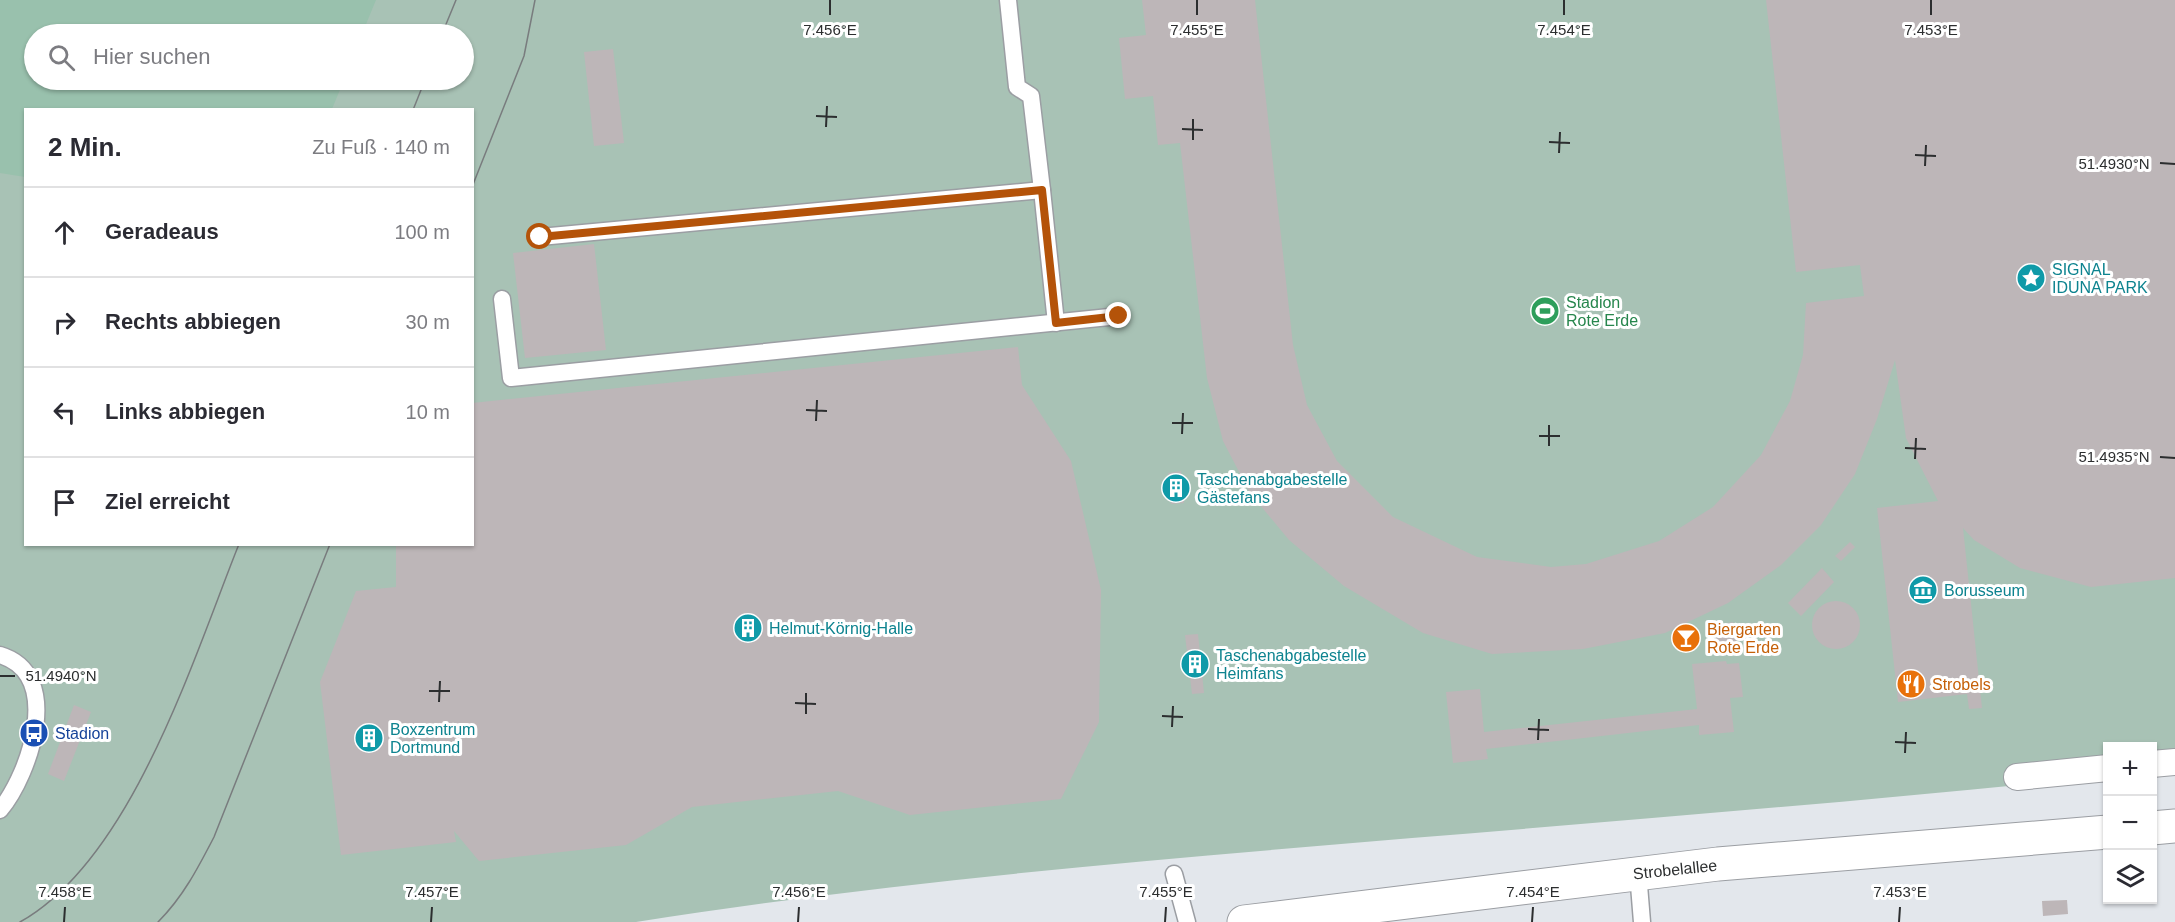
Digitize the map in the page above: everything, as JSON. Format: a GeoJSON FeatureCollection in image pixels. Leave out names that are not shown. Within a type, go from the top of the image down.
{"type":"FeatureCollection","features":[{"type":"Feature","properties":{"kind":"street"},"geometry":{"type":"LineString","coordinates":[[2157,764],[2175,762]]}},
{"type":"Feature","properties":{"kind":"street"},"geometry":{"type":"LineString","coordinates":[[2017,777],[2103,768]]}},
{"type":"Feature","properties":{"kind":"street"},"geometry":{"type":"LineString","coordinates":[[2157,828],[2175,826]]}},
{"type":"Feature","properties":{"kind":"street","name":"Strobelallee"},"geometry":{"type":"LineString","coordinates":[[1244,922],[1638,873],[2103,832]]}},
{"type":"Feature","properties":{"kind":"lane"},"geometry":{"type":"LineString","coordinates":[[1008,0],[1017,87],[1032,96],[1056,323]]}},
{"type":"Feature","properties":{"kind":"lane"},"geometry":{"type":"LineString","coordinates":[[540,237],[1042,190]]}},
{"type":"Feature","properties":{"kind":"lane"},"geometry":{"type":"LineString","coordinates":[[502,299],[511,378],[1119,316]]}},
{"type":"Feature","properties":{"kind":"lane"},"geometry":{"type":"LineString","coordinates":[[0,654],[24,668],[35,689],[37,718],[31,747],[12,796],[0,810]]}},
{"type":"Feature","properties":{"kind":"lane"},"geometry":{"type":"LineString","coordinates":[[1638,873],[1642,922]]}},
{"type":"Feature","properties":{"kind":"lane"},"geometry":{"type":"LineString","coordinates":[[1174,874],[1187,922]]}},
{"type":"Feature","properties":{"kind":"green space"},"geometry":{"type":"Polygon","coordinates":[[[0,0],[2175,0],[2175,769],[2157,771],[2157,742],[2103,742],[2103,776],[1023,873],[636,922],[0,922],[0,0]]]}},
{"type":"Feature","properties":{"kind":"green space"},"geometry":{"type":"Polygon","coordinates":[[[0,0],[376,0],[366,24],[24,24],[24,90],[340,90],[332,108],[24,108],[24,177],[0,173],[0,0]]]}},
{"type":"Feature","properties":{"kind":"building"},"geometry":{"type":"Polygon","coordinates":[[[1142,0],[1255,0],[1293,345],[1307,405],[1337,461],[1393,517],[1477,557],[1551,567],[1586,564],[1659,541],[1713,507],[1761,455],[1790,401],[1803,355],[1806,303],[1864,296],[1860,265],[1796,272],[1766,0],[2175,0],[2175,578],[2091,587],[2020,568],[1974,540],[1963,528],[1982,708],[1969,709],[1967,694],[1898,702],[1877,508],[1938,501],[1906,438],[1895,360],[1877,419],[1855,474],[1821,525],[1781,565],[1728,603],[1665,633],[1583,649],[1492,654],[1423,633],[1344,586],[1289,540],[1250,493],[1223,441],[1207,378],[1180,143],[1158,145],[1153,96],[1125,99],[1119,38],[1146,35],[1142,0]]]}},
{"type":"Feature","properties":{"kind":"building"},"geometry":{"type":"Polygon","coordinates":[[[613,49],[624,143],[594,146],[584,52],[613,49]]]}},
{"type":"Feature","properties":{"kind":"building"},"geometry":{"type":"Polygon","coordinates":[[[594,244],[606,350],[525,358],[513,253],[594,244]]]}},
{"type":"Feature","properties":{"kind":"building","name":"Helmut-Körnig-Halle"},"geometry":{"type":"Polygon","coordinates":[[[1018,347],[1022,385],[1071,461],[1101,590],[1099,722],[1061,799],[910,815],[838,791],[692,807],[626,845],[479,861],[454,831],[456,842],[341,855],[320,682],[356,591],[396,587],[396,546],[474,546],[474,403],[1018,347]]]}},
{"type":"Feature","properties":{"kind":"building","name":"Taschenabgabestelle Gästefans"},"geometry":{"type":"Polygon","coordinates":[[[1181,471],[1184,503],[1171,504],[1168,473],[1181,471]]]}},
{"type":"Feature","properties":{"kind":"building"},"geometry":{"type":"Polygon","coordinates":[[[1850,542],[1855,547],[1841,561],[1835,556],[1850,542]]]}},
{"type":"Feature","properties":{"kind":"building"},"geometry":{"type":"Polygon","coordinates":[[[1822,568],[1834,582],[1801,616],[1788,603],[1822,568]]]}},
{"type":"Feature","properties":{"kind":"building"},"geometry":{"type":"Polygon","coordinates":[[[1836,601],[1853,608],[1860,625],[1853,642],[1836,649],[1819,642],[1812,625],[1819,608],[1836,601]]]}},
{"type":"Feature","properties":{"kind":"building"},"geometry":{"type":"Polygon","coordinates":[[[1733,622],[1737,644],[1717,647],[1713,626],[1733,622]]]}},
{"type":"Feature","properties":{"kind":"building","name":"Taschenabgabestelle Heimfans"},"geometry":{"type":"Polygon","coordinates":[[[1198,634],[1204,693],[1192,694],[1185,635],[1198,634]]]}},
{"type":"Feature","properties":{"kind":"building"},"geometry":{"type":"Polygon","coordinates":[[[1726,661],[1727,664],[1739,663],[1743,697],[1730,698],[1734,732],[1699,735],[1699,725],[1486,749],[1488,759],[1453,763],[1446,692],[1480,689],[1484,732],[1697,709],[1692,664],[1726,661]]]}},
{"type":"Feature","properties":{"kind":"building"},"geometry":{"type":"Polygon","coordinates":[[[74,705],[91,712],[64,781],[48,774],[74,705]]]}},
{"type":"Feature","properties":{"kind":"building"},"geometry":{"type":"Polygon","coordinates":[[[2067,900],[2068,914],[2043,916],[2042,901],[2067,900]]]}},
{"type":"Feature","properties":{"kind":"tram line"},"geometry":{"type":"LineString","coordinates":[[446,24],[456,0]]}},
{"type":"Feature","properties":{"kind":"tram line"},"geometry":{"type":"LineString","coordinates":[[474,182],[524,56],[535,0]]}},
{"type":"Feature","properties":{"kind":"tram line"},"geometry":{"type":"LineString","coordinates":[[414,108],[421,90]]}},
{"type":"Feature","properties":{"kind":"tram line"},"geometry":{"type":"LineString","coordinates":[[20,922],[60,892],[95,853],[126,805],[179,698],[238,546]]}},
{"type":"Feature","properties":{"kind":"tram line"},"geometry":{"type":"LineString","coordinates":[[158,922],[196,871],[214,837],[329,546]]}},
{"type":"Feature","properties":{"kind":"place","name":"SIGNAL IDUNA PARK"},"geometry":{"type":"Point","coordinates":[2031,278]}},
{"type":"Feature","properties":{"kind":"place","name":"Stadion Rote Erde"},"geometry":{"type":"Point","coordinates":[1545,311]}},
{"type":"Feature","properties":{"kind":"place","name":"Taschenabgabestelle Gästefans"},"geometry":{"type":"Point","coordinates":[1176,488]}},
{"type":"Feature","properties":{"kind":"place","name":"Borusseum"},"geometry":{"type":"Point","coordinates":[1923,590]}},
{"type":"Feature","properties":{"kind":"place","name":"Helmut-Körnig-Halle"},"geometry":{"type":"Point","coordinates":[748,628]}},
{"type":"Feature","properties":{"kind":"place","name":"Biergarten Rote Erde"},"geometry":{"type":"Point","coordinates":[1686,638]}},
{"type":"Feature","properties":{"kind":"place","name":"Taschenabgabestelle Heimfans"},"geometry":{"type":"Point","coordinates":[1195,664]}},
{"type":"Feature","properties":{"kind":"place","name":"Strobels"},"geometry":{"type":"Point","coordinates":[1911,684]}},
{"type":"Feature","properties":{"kind":"place","name":"Stadion"},"geometry":{"type":"Point","coordinates":[34,733]}},
{"type":"Feature","properties":{"kind":"place","name":"Boxzentrum Dortmund"},"geometry":{"type":"Point","coordinates":[369,738]}},
{"type":"Feature","properties":{"kind":"route"},"geometry":{"type":"LineString","coordinates":[[540,237],[1042,190],[1056,323],[1119,316]]}}]}
